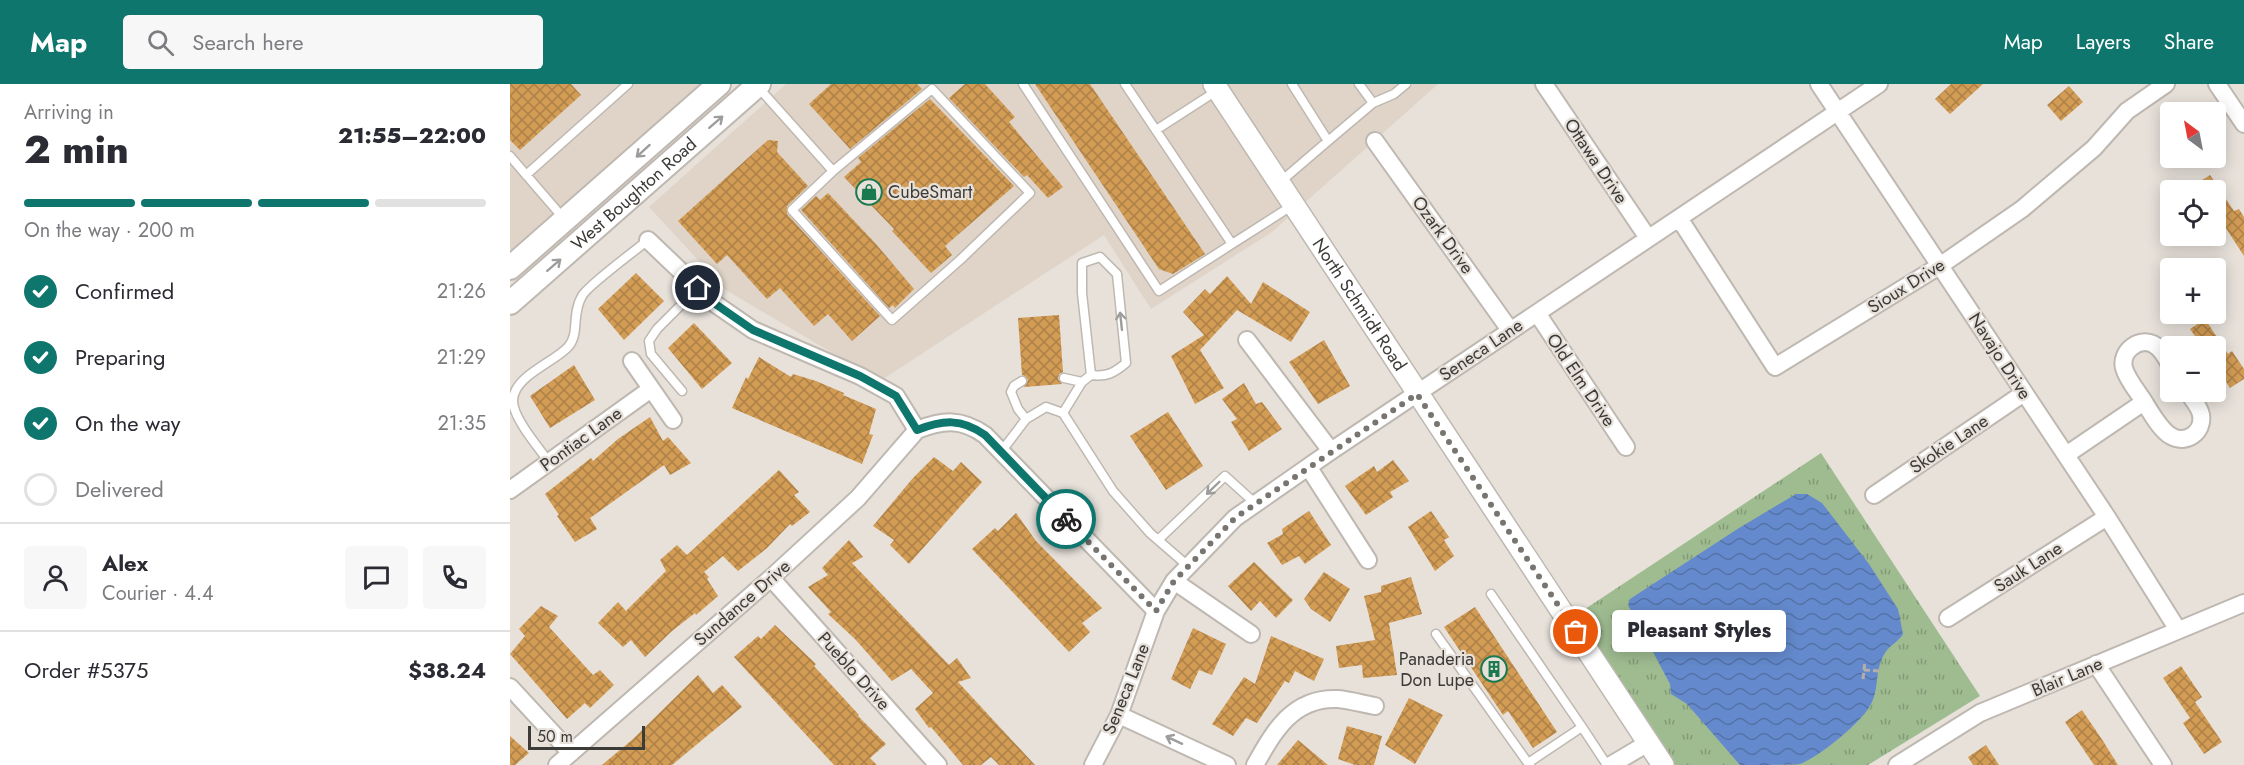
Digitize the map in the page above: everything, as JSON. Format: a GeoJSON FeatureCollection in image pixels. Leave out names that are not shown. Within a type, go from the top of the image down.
{"type":"FeatureCollection","features":[{"type":"Feature","properties":{"kind":"main road","name":"West Boughton Road"},"geometry":{"type":"LineString","coordinates":[[510,268],[719,84]]}},
{"type":"Feature","properties":{"kind":"main road","name":"West Boughton Road"},"geometry":{"type":"LineString","coordinates":[[510,303],[757,84]]}},
{"type":"Feature","properties":{"kind":"street","name":"Navajo Drive"},"geometry":{"type":"LineString","coordinates":[[1820,84],[2108,516],[2178,630]]}},
{"type":"Feature","properties":{"kind":"street","name":"Seneca Lane"},"geometry":{"type":"LineString","coordinates":[[1093,765],[1119,715],[1156,611],[1174,581],[1235,518],[1510,330],[1839,113],[1879,84]]}},
{"type":"Feature","properties":{"kind":"street","name":"Sioux Drive"},"geometry":{"type":"LineString","coordinates":[[1678,218],[1775,367],[1941,265],[2022,209],[2094,148],[2127,111],[2166,84]]}},
{"type":"Feature","properties":{"kind":"street"},"geometry":{"type":"LineString","coordinates":[[2217,84],[2244,124]]}},
{"type":"Feature","properties":{"kind":"street","name":"Ottawa Drive"},"geometry":{"type":"LineString","coordinates":[[1547,85],[1648,238]]}},
{"type":"Feature","properties":{"kind":"street","name":"North Schmidt Road"},"geometry":{"type":"LineString","coordinates":[[1216,87],[1663,765]]}},
{"type":"Feature","properties":{"kind":"street","name":"Ozark Drive"},"geometry":{"type":"LineString","coordinates":[[1375,141],[1510,330]]}},
{"type":"Feature","properties":{"kind":"street"},"geometry":{"type":"LineString","coordinates":[[648,240],[714,303],[753,330],[860,376],[896,396],[917,430],[934,423],[955,422],[970,425],[985,435],[1156,611]]}},
{"type":"Feature","properties":{"kind":"street","name":"Old Elm Drive"},"geometry":{"type":"LineString","coordinates":[[1537,313],[1626,447]]}},
{"type":"Feature","properties":{"kind":"street"},"geometry":{"type":"LineString","coordinates":[[1247,340],[1331,451]]}},
{"type":"Feature","properties":{"kind":"street"},"geometry":{"type":"LineString","coordinates":[[2160,349],[2155,345],[2142,342],[2130,348],[2126,354],[2124,368],[2144,402],[2166,432],[2183,439],[2195,434],[2201,424],[2200,411],[2194,402]]}},
{"type":"Feature","properties":{"kind":"street"},"geometry":{"type":"LineString","coordinates":[[632,361],[673,420]]}},
{"type":"Feature","properties":{"kind":"street","name":"Pontiac Lane"},"geometry":{"type":"LineString","coordinates":[[510,490],[651,389]]}},
{"type":"Feature","properties":{"kind":"street","name":"Skokie Lane"},"geometry":{"type":"LineString","coordinates":[[1874,495],[2025,393]]}},
{"type":"Feature","properties":{"kind":"street"},"geometry":{"type":"LineString","coordinates":[[2066,455],[2144,402]]}},
{"type":"Feature","properties":{"kind":"street","name":"Sundance Drive"},"geometry":{"type":"LineString","coordinates":[[557,765],[771,578],[858,498],[917,430]]}},
{"type":"Feature","properties":{"kind":"street"},"geometry":{"type":"LineString","coordinates":[[1309,468],[1368,560]]}},
{"type":"Feature","properties":{"kind":"street","name":"Sauk Lane"},"geometry":{"type":"LineString","coordinates":[[1948,618],[2108,516]]}},
{"type":"Feature","properties":{"kind":"street","name":"Pueblo Drive"},"geometry":{"type":"LineString","coordinates":[[771,578],[938,765]]}},
{"type":"Feature","properties":{"kind":"street"},"geometry":{"type":"LineString","coordinates":[[1174,581],[1251,634]]}},
{"type":"Feature","properties":{"kind":"street","name":"Blair Lane"},"geometry":{"type":"LineString","coordinates":[[1907,762],[1980,713],[2244,603]]}},
{"type":"Feature","properties":{"kind":"street"},"geometry":{"type":"LineString","coordinates":[[2096,664],[2163,765]]}},
{"type":"Feature","properties":{"kind":"street"},"geometry":{"type":"LineString","coordinates":[[510,687],[570,753]]}},
{"type":"Feature","properties":{"kind":"street"},"geometry":{"type":"LineString","coordinates":[[1255,765],[1271,736],[1287,717],[1305,704],[1336,699],[1375,705]]}},
{"type":"Feature","properties":{"kind":"street"},"geometry":{"type":"LineString","coordinates":[[1119,715],[1200,759],[1227,765]]}},
{"type":"Feature","properties":{"kind":"street"},"geometry":{"type":"LineString","coordinates":[[1609,765],[1648,743]]}},
{"type":"Feature","properties":{"kind":"lane"},"geometry":{"type":"LineString","coordinates":[[526,175],[628,84]]}},
{"type":"Feature","properties":{"kind":"lane"},"geometry":{"type":"LineString","coordinates":[[757,84],[832,171]]}},
{"type":"Feature","properties":{"kind":"lane"},"geometry":{"type":"LineString","coordinates":[[1023,84],[1159,291],[1293,205]]}},
{"type":"Feature","properties":{"kind":"lane"},"geometry":{"type":"LineString","coordinates":[[1125,84],[1232,244]]}},
{"type":"Feature","properties":{"kind":"lane"},"geometry":{"type":"LineString","coordinates":[[1292,84],[1328,141]]}},
{"type":"Feature","properties":{"kind":"lane"},"geometry":{"type":"LineString","coordinates":[[1359,84],[1373,103]]}},
{"type":"Feature","properties":{"kind":"lane"},"geometry":{"type":"LineString","coordinates":[[1279,184],[1373,103],[1394,94],[1406,84]]}},
{"type":"Feature","properties":{"kind":"lane"},"geometry":{"type":"LineString","coordinates":[[1156,130],[1216,87]]}},
{"type":"Feature","properties":{"kind":"lane"},"geometry":{"type":"LineString","coordinates":[[933,89],[1030,193],[960,260],[892,320],[792,210],[832,171],[933,89]]}},
{"type":"Feature","properties":{"kind":"lane"},"geometry":{"type":"LineString","coordinates":[[510,156],[565,220]]}},
{"type":"Feature","properties":{"kind":"lane"},"geometry":{"type":"LineString","coordinates":[[549,462],[515,412],[513,399],[520,383],[567,349],[575,338],[575,312],[583,294],[648,240]]}},
{"type":"Feature","properties":{"kind":"lane"},"geometry":{"type":"LineString","coordinates":[[1063,412],[1082,382],[1091,375],[1114,374],[1126,363],[1117,274],[1100,257],[1082,263],[1082,293],[1091,375]]}},
{"type":"Feature","properties":{"kind":"lane"},"geometry":{"type":"LineString","coordinates":[[682,391],[651,354],[649,341],[657,329],[698,288]]}},
{"type":"Feature","properties":{"kind":"lane"},"geometry":{"type":"LineString","coordinates":[[1064,378],[1082,382]]}},
{"type":"Feature","properties":{"kind":"lane"},"geometry":{"type":"LineString","coordinates":[[1022,381],[1014,386],[1011,392],[1018,409],[1026,419]]}},
{"type":"Feature","properties":{"kind":"lane"},"geometry":{"type":"LineString","coordinates":[[1002,452],[1026,419],[1046,406],[1063,412],[1113,491],[1158,540],[1188,566]]}},
{"type":"Feature","properties":{"kind":"lane"},"geometry":{"type":"LineString","coordinates":[[1158,540],[1225,476],[1256,504]]}},
{"type":"Feature","properties":{"kind":"lane"},"geometry":{"type":"LineString","coordinates":[[1491,594],[1609,765]]}},
{"type":"Feature","properties":{"kind":"lane"},"geometry":{"type":"LineString","coordinates":[[1436,634],[1529,764],[1582,727]]}},
{"type":"Feature","properties":{"kind":"path"},"geometry":{"type":"LineString","coordinates":[[1863,679],[1864,661]]}},
{"type":"Feature","properties":{"kind":"path"},"geometry":{"type":"LineString","coordinates":[[1864,670],[1881,672]]}},
{"type":"Feature","properties":{"kind":"shaded area"},"geometry":{"type":"Polygon","coordinates":[[[510,84],[708,84],[510,260],[510,84]]]}},
{"type":"Feature","properties":{"kind":"shaded area"},"geometry":{"type":"Polygon","coordinates":[[[786,84],[1438,84],[1272,232],[1151,309],[1104,235],[880,381],[726,290],[649,207],[786,84]]]}},
{"type":"Feature","properties":{"kind":"green space"},"geometry":{"type":"Polygon","coordinates":[[[1821,453],[1980,696],[1868,765],[1675,765],[1576,615],[1821,453]]]}},
{"type":"Feature","properties":{"kind":"water"},"geometry":{"type":"Polygon","coordinates":[[[1796,494],[1807,494],[1822,503],[1869,564],[1898,609],[1903,634],[1883,656],[1874,696],[1868,710],[1840,738],[1800,764],[1740,765],[1687,704],[1671,694],[1670,684],[1628,605],[1630,599],[1796,494]]]}},
{"type":"Feature","properties":{"kind":"building"},"geometry":{"type":"Polygon","coordinates":[[[510,84],[571,84],[581,95],[520,150],[510,140],[510,84]]]}},
{"type":"Feature","properties":{"kind":"building"},"geometry":{"type":"Polygon","coordinates":[[[831,84],[917,84],[922,89],[850,149],[809,104],[831,84]]]}},
{"type":"Feature","properties":{"kind":"building"},"geometry":{"type":"Polygon","coordinates":[[[965,84],[985,84],[1015,117],[1009,122],[1063,187],[1048,198],[1027,175],[1024,177],[949,98],[965,84]]]}},
{"type":"Feature","properties":{"kind":"building"},"geometry":{"type":"Polygon","coordinates":[[[1035,84],[1090,84],[1205,254],[1173,274],[1159,269],[1035,84]]]}},
{"type":"Feature","properties":{"kind":"building"},"geometry":{"type":"Polygon","coordinates":[[[1951,84],[1983,84],[1950,114],[1935,99],[1951,84]]]}},
{"type":"Feature","properties":{"kind":"building"},"geometry":{"type":"Polygon","coordinates":[[[2069,86],[2083,102],[2061,121],[2047,105],[2069,86]]]}},
{"type":"Feature","properties":{"kind":"building"},"geometry":{"type":"Polygon","coordinates":[[[930,99],[1014,186],[945,246],[952,255],[931,273],[892,231],[894,229],[844,177],[861,162],[858,158],[930,99]]]}},
{"type":"Feature","properties":{"kind":"building"},"geometry":{"type":"Polygon","coordinates":[[[768,140],[778,141],[777,152],[808,186],[787,206],[787,214],[880,316],[852,341],[828,314],[814,326],[780,288],[767,299],[727,255],[717,264],[678,221],[768,140]]]}},
{"type":"Feature","properties":{"kind":"building"},"geometry":{"type":"Polygon","coordinates":[[[2210,175],[2213,180],[2202,180],[2210,175]]]}},
{"type":"Feature","properties":{"kind":"building"},"geometry":{"type":"Polygon","coordinates":[[[828,193],[914,289],[895,308],[893,305],[889,308],[801,210],[816,196],[820,200],[828,193]]]}},
{"type":"Feature","properties":{"kind":"building"},"geometry":{"type":"Polygon","coordinates":[[[2226,199],[2234,211],[2239,209],[2244,217],[2244,256],[2226,228],[2226,199]]]}},
{"type":"Feature","properties":{"kind":"building"},"geometry":{"type":"Polygon","coordinates":[[[636,273],[664,301],[624,340],[598,309],[636,273]]]}},
{"type":"Feature","properties":{"kind":"building"},"geometry":{"type":"Polygon","coordinates":[[[1227,276],[1251,304],[1263,282],[1310,312],[1291,342],[1237,310],[1200,350],[1224,388],[1195,404],[1171,356],[1204,335],[1183,312],[1205,289],[1210,294],[1227,276]]]}},
{"type":"Feature","properties":{"kind":"building"},"geometry":{"type":"Polygon","coordinates":[[[1059,315],[1063,372],[1059,374],[1058,379],[1062,384],[1024,387],[1028,380],[1022,375],[1018,318],[1059,315]]]}},
{"type":"Feature","properties":{"kind":"building"},"geometry":{"type":"Polygon","coordinates":[[[694,323],[732,363],[702,389],[668,348],[694,323]]]}},
{"type":"Feature","properties":{"kind":"building"},"geometry":{"type":"Polygon","coordinates":[[[2198,324],[2208,324],[2216,336],[2195,336],[2190,329],[2198,324]]]}},
{"type":"Feature","properties":{"kind":"building"},"geometry":{"type":"Polygon","coordinates":[[[1324,340],[1350,386],[1318,404],[1289,362],[1324,340]]]}},
{"type":"Feature","properties":{"kind":"building"},"geometry":{"type":"Polygon","coordinates":[[[2226,351],[2228,354],[2232,351],[2244,369],[2244,379],[2230,388],[2226,382],[2226,351]]]}},
{"type":"Feature","properties":{"kind":"building"},"geometry":{"type":"Polygon","coordinates":[[[759,357],[791,377],[793,374],[816,381],[876,409],[869,434],[873,435],[862,464],[732,408],[746,377],[748,379],[759,357]]]}},
{"type":"Feature","properties":{"kind":"building"},"geometry":{"type":"Polygon","coordinates":[[[574,365],[595,400],[550,428],[530,396],[574,365]]]}},
{"type":"Feature","properties":{"kind":"building"},"geometry":{"type":"Polygon","coordinates":[[[1244,383],[1256,404],[1262,402],[1282,429],[1249,451],[1231,422],[1237,419],[1222,399],[1244,383]]]}},
{"type":"Feature","properties":{"kind":"building"},"geometry":{"type":"Polygon","coordinates":[[[1168,412],[1203,466],[1166,490],[1130,436],[1168,412]]]}},
{"type":"Feature","properties":{"kind":"building"},"geometry":{"type":"Polygon","coordinates":[[[650,417],[663,441],[668,437],[691,463],[670,475],[664,465],[590,518],[597,529],[575,542],[545,494],[591,458],[593,461],[618,439],[650,417]]]}},
{"type":"Feature","properties":{"kind":"building"},"geometry":{"type":"Polygon","coordinates":[[[934,457],[953,471],[961,462],[982,482],[909,564],[890,545],[894,540],[873,526],[913,478],[934,457]]]}},
{"type":"Feature","properties":{"kind":"building"},"geometry":{"type":"Polygon","coordinates":[[[1393,460],[1409,481],[1390,492],[1393,497],[1366,515],[1345,486],[1374,466],[1377,472],[1393,460]]]}},
{"type":"Feature","properties":{"kind":"building"},"geometry":{"type":"Polygon","coordinates":[[[779,470],[799,492],[794,495],[810,512],[792,526],[790,524],[767,548],[738,571],[723,556],[704,572],[718,596],[696,615],[695,613],[672,631],[645,657],[631,640],[623,647],[598,623],[618,602],[626,611],[666,571],[660,560],[677,545],[687,555],[779,470]]]}},
{"type":"Feature","properties":{"kind":"building"},"geometry":{"type":"Polygon","coordinates":[[[1309,511],[1331,545],[1305,564],[1299,556],[1282,565],[1267,543],[1283,534],[1282,529],[1309,511]]]}},
{"type":"Feature","properties":{"kind":"building"},"geometry":{"type":"Polygon","coordinates":[[[1431,511],[1449,537],[1444,540],[1454,556],[1435,571],[1408,527],[1431,511]]]}},
{"type":"Feature","properties":{"kind":"building"},"geometry":{"type":"Polygon","coordinates":[[[1016,513],[1036,541],[1102,608],[1082,623],[1090,632],[1069,652],[972,549],[995,528],[998,531],[1016,513]]]}},
{"type":"Feature","properties":{"kind":"building"},"geometry":{"type":"Polygon","coordinates":[[[849,540],[863,557],[852,563],[949,665],[957,658],[971,678],[958,682],[1035,765],[999,765],[991,757],[981,765],[963,765],[915,709],[933,693],[911,669],[892,681],[855,639],[828,614],[831,612],[808,587],[828,575],[822,568],[849,540]]]}},
{"type":"Feature","properties":{"kind":"building"},"geometry":{"type":"Polygon","coordinates":[[[1254,562],[1293,600],[1276,618],[1260,601],[1251,611],[1228,586],[1254,562]]]}},
{"type":"Feature","properties":{"kind":"building"},"geometry":{"type":"Polygon","coordinates":[[[1324,572],[1350,589],[1330,622],[1311,609],[1304,599],[1324,572]]]}},
{"type":"Feature","properties":{"kind":"building"},"geometry":{"type":"Polygon","coordinates":[[[1411,577],[1422,614],[1389,623],[1397,675],[1363,678],[1362,665],[1339,668],[1336,646],[1375,640],[1364,596],[1381,592],[1381,586],[1411,577]]]}},
{"type":"Feature","properties":{"kind":"building"},"geometry":{"type":"Polygon","coordinates":[[[541,606],[558,616],[549,627],[593,675],[600,670],[614,685],[590,708],[585,703],[567,719],[510,654],[525,636],[519,629],[541,606]]]}},
{"type":"Feature","properties":{"kind":"building","name":"Panaderia Don Lupe"},"geometry":{"type":"Polygon","coordinates":[[[1475,607],[1557,732],[1533,748],[1508,711],[1503,715],[1444,627],[1475,607]]]}},
{"type":"Feature","properties":{"kind":"building"},"geometry":{"type":"Polygon","coordinates":[[[775,625],[816,664],[814,666],[886,744],[870,758],[877,765],[834,765],[734,657],[758,636],[761,639],[775,625]]]}},
{"type":"Feature","properties":{"kind":"building"},"geometry":{"type":"Polygon","coordinates":[[[1193,628],[1226,644],[1212,675],[1199,670],[1190,689],[1171,679],[1193,628]]]}},
{"type":"Feature","properties":{"kind":"building"},"geometry":{"type":"Polygon","coordinates":[[[1271,636],[1324,659],[1314,681],[1295,671],[1289,683],[1285,681],[1257,723],[1246,718],[1233,736],[1212,724],[1244,677],[1255,684],[1271,636]]]}},
{"type":"Feature","properties":{"kind":"building"},"geometry":{"type":"Polygon","coordinates":[[[2181,666],[2202,697],[2195,702],[2222,742],[2204,754],[2183,723],[2190,718],[2163,678],[2181,666]]]}},
{"type":"Feature","properties":{"kind":"building"},"geometry":{"type":"Polygon","coordinates":[[[698,675],[713,693],[722,685],[742,707],[672,765],[602,765],[633,739],[698,675]]]}},
{"type":"Feature","properties":{"kind":"building"},"geometry":{"type":"Polygon","coordinates":[[[1409,698],[1443,715],[1415,764],[1385,745],[1409,698]]]}},
{"type":"Feature","properties":{"kind":"building"},"geometry":{"type":"Polygon","coordinates":[[[2082,710],[2118,765],[2094,765],[2065,722],[2082,710]]]}},
{"type":"Feature","properties":{"kind":"building"},"geometry":{"type":"Polygon","coordinates":[[[1347,726],[1382,736],[1374,765],[1355,765],[1338,759],[1347,726]]]}},
{"type":"Feature","properties":{"kind":"building"},"geometry":{"type":"Polygon","coordinates":[[[510,736],[529,753],[515,765],[510,765],[510,736]]]}},
{"type":"Feature","properties":{"kind":"building"},"geometry":{"type":"Polygon","coordinates":[[[1298,740],[1328,765],[1277,765],[1298,740]]]}},
{"type":"Feature","properties":{"kind":"building"},"geometry":{"type":"Polygon","coordinates":[[[1986,745],[1999,765],[1973,765],[1968,757],[1986,745]]]}},
{"type":"Feature","properties":{"kind":"way so far"},"geometry":{"type":"LineString","coordinates":[[1066,519],[1156,611],[1174,581],[1235,518],[1417,394],[1576,632]]}},
{"type":"Feature","properties":{"kind":"place","name":"CubeSmart"},"geometry":{"type":"Point","coordinates":[869,192]}},
{"type":"Feature","properties":{"kind":"place","name":"Pleasant Styles"},"geometry":{"type":"Point","coordinates":[1576,632]}},
{"type":"Feature","properties":{"kind":"place","name":"Panaderia Don Lupe"},"geometry":{"type":"Point","coordinates":[1494,669]}},
{"type":"Feature","properties":{"kind":"route"},"geometry":{"type":"LineString","coordinates":[[698,288],[714,303],[753,330],[860,376],[896,396],[917,430],[934,423],[955,422],[970,425],[985,435],[1066,519]]}}]}
